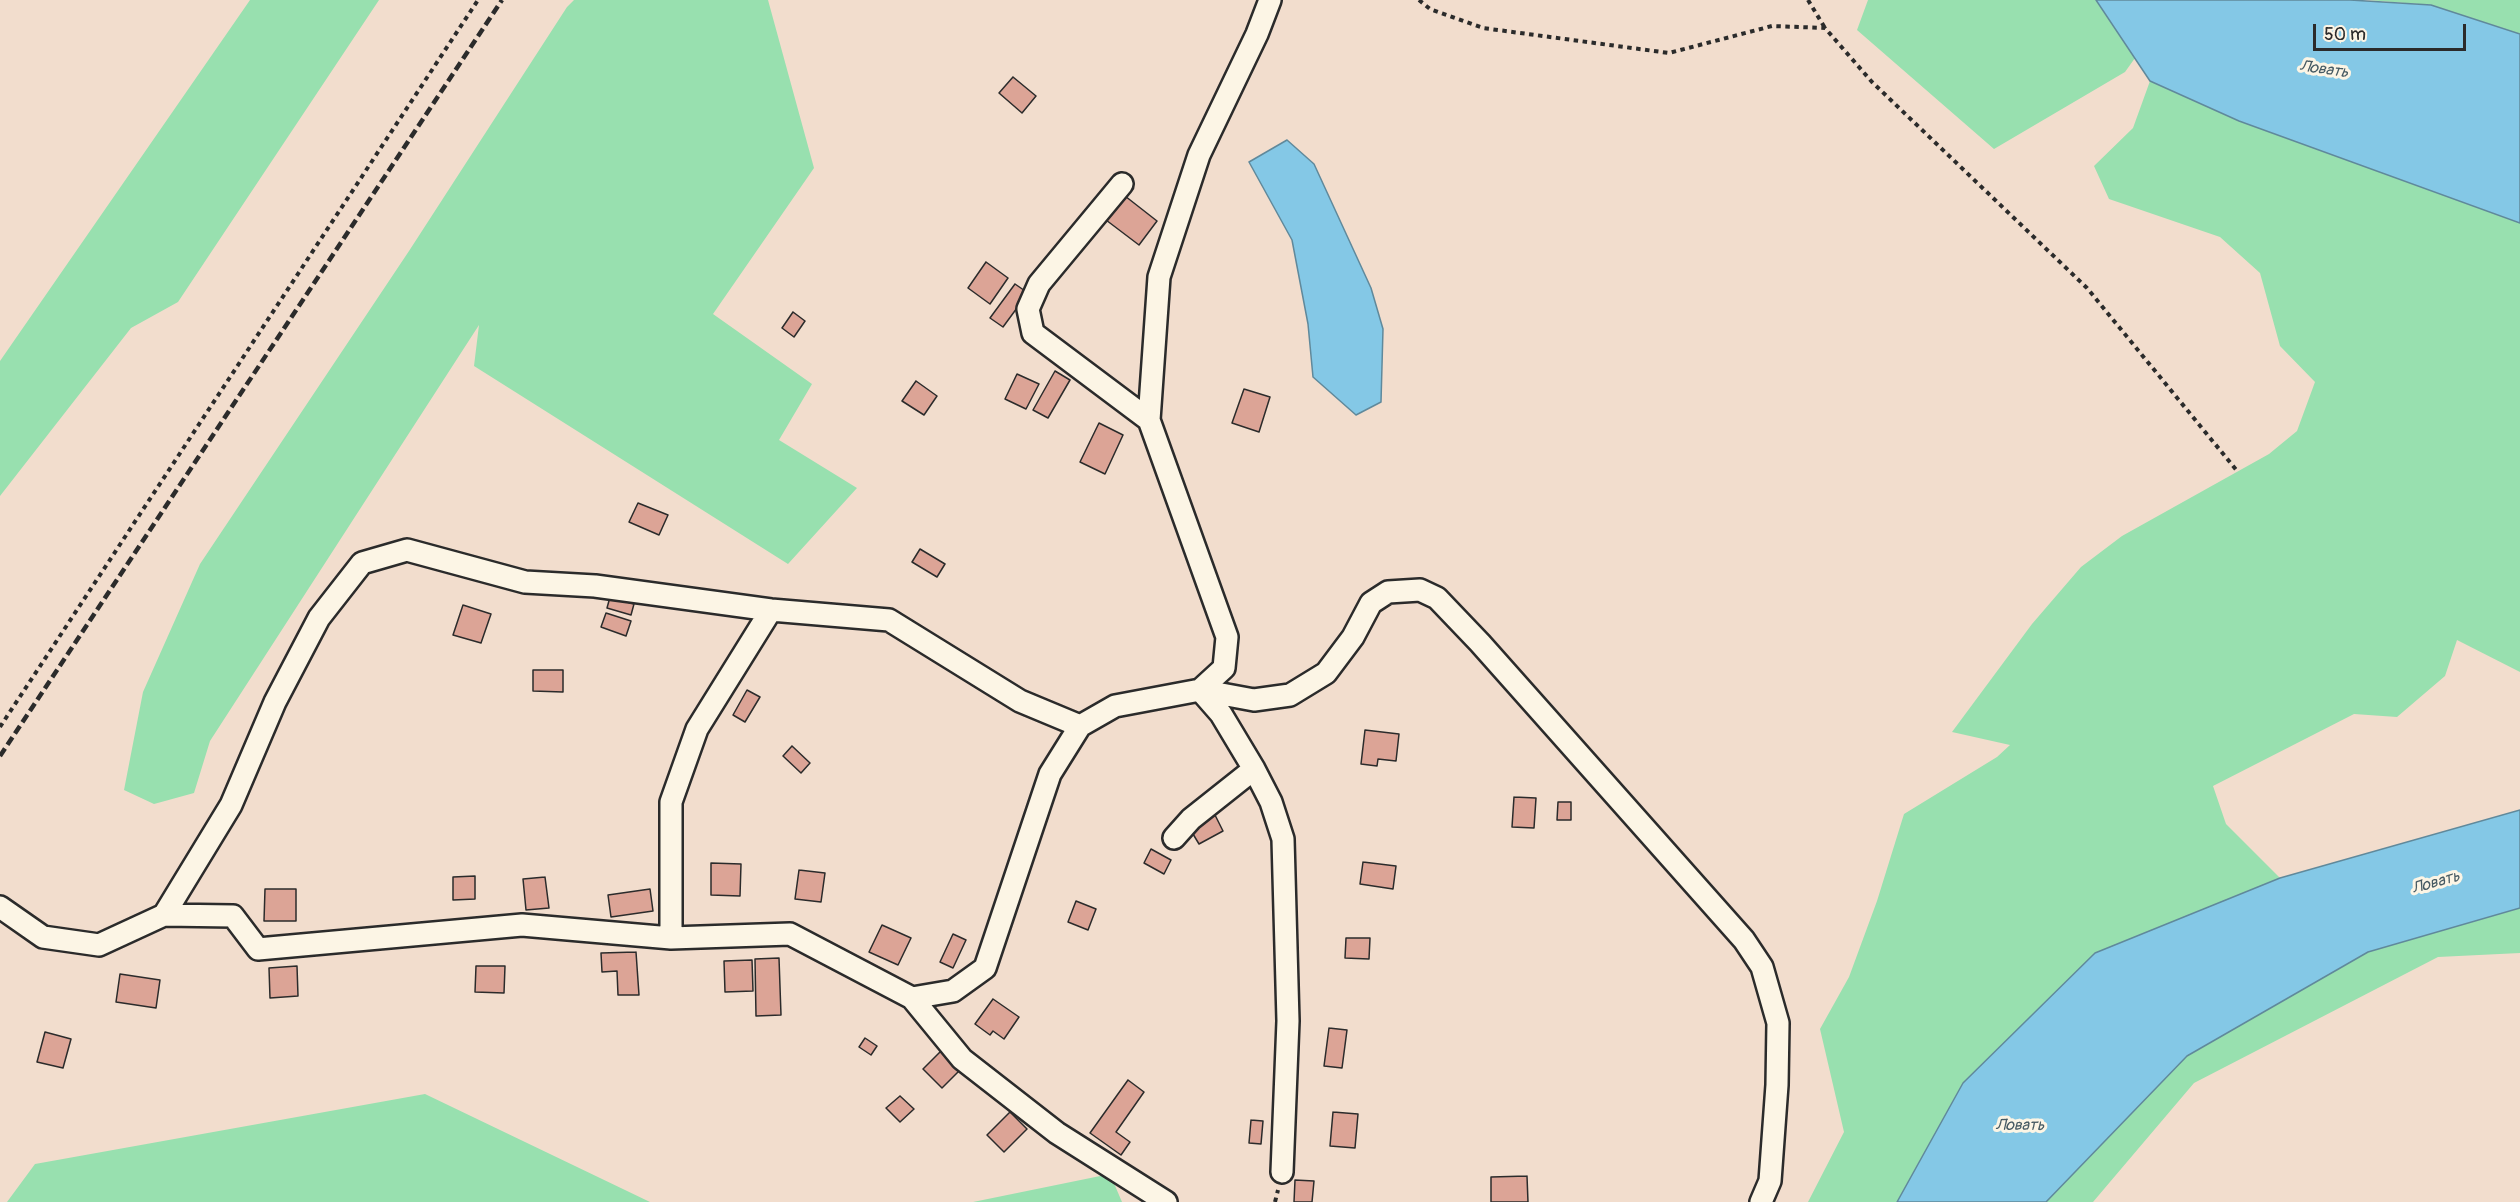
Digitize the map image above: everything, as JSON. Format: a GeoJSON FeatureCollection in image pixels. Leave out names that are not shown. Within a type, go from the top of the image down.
{"type":"FeatureCollection","features":[{"type":"Feature","properties":{"kind":"street"},"geometry":{"type":"LineString","coordinates":[[1200,690],[1224,668],[1227,637],[1149,420],[1159,277],[1199,155],[1257,34],[1270,0]]}},
{"type":"Feature","properties":{"kind":"street"},"geometry":{"type":"LineString","coordinates":[[1122,184],[1039,284],[1028,309],[1033,333],[1149,420]]}},
{"type":"Feature","properties":{"kind":"street"},"geometry":{"type":"LineString","coordinates":[[164,915],[231,805],[275,702],[319,618],[362,563],[406,550],[525,582],[595,586],[771,610],[890,620],[1020,701],[1080,726]]}},
{"type":"Feature","properties":{"kind":"street"},"geometry":{"type":"LineString","coordinates":[[912,998],[953,991],[985,968],[1050,774],[1080,726],[1115,706],[1200,690],[1254,700],[1290,695],[1326,673],[1353,637],[1371,603],[1388,592],[1420,590],[1437,598],[1744,940],[1762,967],[1778,1023],[1777,1085],[1770,1181],[1761,1202]]}},
{"type":"Feature","properties":{"kind":"street"},"geometry":{"type":"LineString","coordinates":[[671,938],[671,802],[698,729],[771,610]]}},
{"type":"Feature","properties":{"kind":"street"},"geometry":{"type":"LineString","coordinates":[[1200,690],[1221,714],[1254,769],[1271,802],[1283,839],[1288,1021],[1282,1172]]}},
{"type":"Feature","properties":{"kind":"street"},"geometry":{"type":"LineString","coordinates":[[1174,838],[1191,819],[1254,769]]}},
{"type":"Feature","properties":{"kind":"street"},"geometry":{"type":"LineString","coordinates":[[0,907],[43,937],[99,945],[164,915],[233,916],[258,949],[522,925],[671,938],[790,934],[912,998],[962,1059],[1057,1133],[1166,1202]]}},
{"type":"Feature","properties":{"kind":"path"},"geometry":{"type":"LineString","coordinates":[[0,727],[478,0]]}},
{"type":"Feature","properties":{"kind":"path"},"geometry":{"type":"LineString","coordinates":[[1419,0],[1430,9],[1483,28],[1669,53],[1772,26],[1826,28]]}},
{"type":"Feature","properties":{"kind":"path"},"geometry":{"type":"LineString","coordinates":[[1808,0],[1826,28],[1872,82],[2087,288],[2238,472]]}},
{"type":"Feature","properties":{"kind":"green space"},"geometry":{"type":"Polygon","coordinates":[[[250,0],[379,0],[178,302],[131,328],[0,496],[0,361],[250,0]]]}},
{"type":"Feature","properties":{"kind":"green space"},"geometry":{"type":"Polygon","coordinates":[[[574,0],[768,0],[814,168],[713,314],[812,384],[779,440],[857,488],[788,564],[474,366],[479,325],[210,741],[194,793],[154,804],[124,790],[143,692],[200,564],[409,251],[567,7],[574,0]]]}},
{"type":"Feature","properties":{"kind":"green space"},"geometry":{"type":"Polygon","coordinates":[[[1868,0],[2096,0],[2135,58],[2125,72],[1994,149],[1857,30],[1868,0]]]}},
{"type":"Feature","properties":{"kind":"green space"},"geometry":{"type":"Polygon","coordinates":[[[2367,0],[2520,0],[2520,34],[2431,5],[2367,0]]]}},
{"type":"Feature","properties":{"kind":"green space"},"geometry":{"type":"Polygon","coordinates":[[[2150,81],[2520,223],[2520,672],[2457,640],[2445,676],[2397,717],[2354,714],[2213,786],[2226,824],[2280,878],[2095,953],[1963,1083],[1897,1202],[1808,1202],[1844,1132],[1820,1029],[1849,977],[1877,901],[1904,814],[1997,757],[2010,745],[1952,732],[2032,624],[2081,567],[2122,536],[2269,454],[2297,431],[2315,382],[2280,346],[2260,273],[2220,237],[2109,199],[2094,166],[2133,128],[2150,81]]]}},
{"type":"Feature","properties":{"kind":"green space"},"geometry":{"type":"Polygon","coordinates":[[[2520,908],[2520,953],[2438,957],[2194,1083],[2093,1202],[2046,1202],[2187,1056],[2368,952],[2520,908]]]}},
{"type":"Feature","properties":{"kind":"green space"},"geometry":{"type":"Polygon","coordinates":[[[425,1094],[650,1202],[7,1202],[35,1164],[425,1094]]]}},
{"type":"Feature","properties":{"kind":"green space"},"geometry":{"type":"Polygon","coordinates":[[[1110,1174],[1122,1202],[973,1202],[1110,1174]]]}},
{"type":"Feature","properties":{"kind":"water","name":"Ловать"},"geometry":{"type":"Polygon","coordinates":[[[2096,0],[2350,0],[2431,5],[2520,34],[2520,223],[2239,121],[2150,81],[2096,0]]]}},
{"type":"Feature","properties":{"kind":"water"},"geometry":{"type":"Polygon","coordinates":[[[1287,140],[1314,164],[1371,288],[1383,329],[1381,402],[1356,415],[1313,377],[1308,324],[1292,240],[1249,162],[1287,140]]]}},
{"type":"Feature","properties":{"kind":"water","name":"Ловать"},"geometry":{"type":"Polygon","coordinates":[[[2520,810],[2520,908],[2368,952],[2187,1056],[2046,1202],[1897,1202],[1963,1083],[2095,953],[2280,878],[2520,810]]]}},
{"type":"Feature","properties":{"kind":"building"},"geometry":{"type":"Polygon","coordinates":[[[1013,77],[1036,96],[1022,113],[999,93],[1013,77]]]}},
{"type":"Feature","properties":{"kind":"building"},"geometry":{"type":"Polygon","coordinates":[[[1125,196],[1157,221],[1139,245],[1106,220],[1125,196]]]}},
{"type":"Feature","properties":{"kind":"building"},"geometry":{"type":"Polygon","coordinates":[[[986,262],[1008,278],[990,304],[968,288],[986,262]]]}},
{"type":"Feature","properties":{"kind":"building"},"geometry":{"type":"Polygon","coordinates":[[[1015,284],[1028,293],[1003,327],[990,318],[1015,284]]]}},
{"type":"Feature","properties":{"kind":"building"},"geometry":{"type":"Polygon","coordinates":[[[793,312],[805,321],[794,337],[782,328],[793,312]]]}},
{"type":"Feature","properties":{"kind":"building"},"geometry":{"type":"Polygon","coordinates":[[[1055,371],[1070,380],[1048,418],[1033,410],[1055,371]]]}},
{"type":"Feature","properties":{"kind":"building"},"geometry":{"type":"Polygon","coordinates":[[[1017,374],[1039,384],[1026,409],[1005,399],[1017,374]]]}},
{"type":"Feature","properties":{"kind":"building"},"geometry":{"type":"Polygon","coordinates":[[[916,381],[937,396],[924,415],[902,401],[916,381]]]}},
{"type":"Feature","properties":{"kind":"building"},"geometry":{"type":"Polygon","coordinates":[[[1244,389],[1270,397],[1259,432],[1232,423],[1244,389]]]}},
{"type":"Feature","properties":{"kind":"building"},"geometry":{"type":"Polygon","coordinates":[[[1099,423],[1123,435],[1105,474],[1080,462],[1099,423]]]}},
{"type":"Feature","properties":{"kind":"building"},"geometry":{"type":"Polygon","coordinates":[[[638,503],[668,515],[659,535],[629,522],[638,503]]]}},
{"type":"Feature","properties":{"kind":"building"},"geometry":{"type":"Polygon","coordinates":[[[920,549],[945,564],[937,577],[912,562],[920,549]]]}},
{"type":"Feature","properties":{"kind":"building"},"geometry":{"type":"Polygon","coordinates":[[[610,597],[634,604],[631,615],[607,608],[610,597]]]}},
{"type":"Feature","properties":{"kind":"building"},"geometry":{"type":"Polygon","coordinates":[[[463,605],[491,614],[481,643],[453,635],[463,605]]]}},
{"type":"Feature","properties":{"kind":"building"},"geometry":{"type":"Polygon","coordinates":[[[606,613],[631,621],[626,636],[601,627],[606,613]]]}},
{"type":"Feature","properties":{"kind":"building"},"geometry":{"type":"Polygon","coordinates":[[[533,670],[563,670],[563,692],[533,691],[533,670]]]}},
{"type":"Feature","properties":{"kind":"building"},"geometry":{"type":"Polygon","coordinates":[[[747,690],[760,697],[745,722],[733,715],[747,690]]]}},
{"type":"Feature","properties":{"kind":"building"},"geometry":{"type":"Polygon","coordinates":[[[1365,730],[1399,734],[1396,761],[1378,759],[1377,766],[1361,764],[1365,730]]]}},
{"type":"Feature","properties":{"kind":"building"},"geometry":{"type":"Polygon","coordinates":[[[792,746],[810,763],[801,773],[783,756],[792,746]]]}},
{"type":"Feature","properties":{"kind":"building"},"geometry":{"type":"Polygon","coordinates":[[[1514,797],[1536,798],[1534,828],[1512,827],[1514,797]]]}},
{"type":"Feature","properties":{"kind":"building"},"geometry":{"type":"Polygon","coordinates":[[[1558,802],[1571,802],[1571,820],[1557,820],[1558,802]]]}},
{"type":"Feature","properties":{"kind":"building"},"geometry":{"type":"Polygon","coordinates":[[[1215,815],[1223,831],[1199,844],[1190,829],[1215,815]]]}},
{"type":"Feature","properties":{"kind":"building"},"geometry":{"type":"Polygon","coordinates":[[[1151,849],[1171,860],[1164,874],[1144,863],[1151,849]]]}},
{"type":"Feature","properties":{"kind":"building"},"geometry":{"type":"Polygon","coordinates":[[[1363,862],[1396,866],[1393,889],[1360,884],[1363,862]]]}},
{"type":"Feature","properties":{"kind":"building"},"geometry":{"type":"Polygon","coordinates":[[[711,863],[741,864],[740,896],[711,895],[711,863]]]}},
{"type":"Feature","properties":{"kind":"building"},"geometry":{"type":"Polygon","coordinates":[[[799,870],[825,873],[821,902],[795,899],[799,870]]]}},
{"type":"Feature","properties":{"kind":"building"},"geometry":{"type":"Polygon","coordinates":[[[475,876],[475,899],[453,900],[453,877],[475,876]]]}},
{"type":"Feature","properties":{"kind":"building"},"geometry":{"type":"Polygon","coordinates":[[[545,877],[549,908],[526,910],[523,879],[545,877]]]}},
{"type":"Feature","properties":{"kind":"building"},"geometry":{"type":"Polygon","coordinates":[[[265,889],[296,889],[296,921],[264,921],[265,889]]]}},
{"type":"Feature","properties":{"kind":"building"},"geometry":{"type":"Polygon","coordinates":[[[650,889],[653,911],[611,917],[608,895],[650,889]]]}},
{"type":"Feature","properties":{"kind":"building"},"geometry":{"type":"Polygon","coordinates":[[[1076,901],[1096,909],[1088,930],[1068,922],[1076,901]]]}},
{"type":"Feature","properties":{"kind":"building"},"geometry":{"type":"Polygon","coordinates":[[[882,925],[911,938],[898,965],[869,952],[882,925]]]}},
{"type":"Feature","properties":{"kind":"building"},"geometry":{"type":"Polygon","coordinates":[[[953,934],[966,940],[953,968],[940,962],[953,934]]]}},
{"type":"Feature","properties":{"kind":"building"},"geometry":{"type":"Polygon","coordinates":[[[1346,938],[1370,938],[1369,959],[1345,958],[1346,938]]]}},
{"type":"Feature","properties":{"kind":"building"},"geometry":{"type":"Polygon","coordinates":[[[636,952],[639,995],[618,995],[617,971],[602,972],[601,953],[636,952]]]}},
{"type":"Feature","properties":{"kind":"building"},"geometry":{"type":"Polygon","coordinates":[[[779,958],[781,1015],[756,1016],[755,959],[779,958]]]}},
{"type":"Feature","properties":{"kind":"building"},"geometry":{"type":"Polygon","coordinates":[[[752,960],[753,991],[725,992],[724,961],[752,960]]]}},
{"type":"Feature","properties":{"kind":"building"},"geometry":{"type":"Polygon","coordinates":[[[297,966],[298,996],[270,998],[269,968],[297,966]]]}},
{"type":"Feature","properties":{"kind":"building"},"geometry":{"type":"Polygon","coordinates":[[[476,966],[505,966],[504,993],[475,992],[476,966]]]}},
{"type":"Feature","properties":{"kind":"building"},"geometry":{"type":"Polygon","coordinates":[[[120,974],[160,980],[156,1008],[116,1002],[120,974]]]}},
{"type":"Feature","properties":{"kind":"building"},"geometry":{"type":"Polygon","coordinates":[[[993,999],[1019,1017],[1004,1039],[993,1031],[990,1035],[975,1024],[993,999]]]}},
{"type":"Feature","properties":{"kind":"building"},"geometry":{"type":"Polygon","coordinates":[[[1329,1028],[1347,1030],[1342,1068],[1324,1066],[1329,1028]]]}},
{"type":"Feature","properties":{"kind":"building"},"geometry":{"type":"Polygon","coordinates":[[[45,1032],[71,1039],[63,1068],[37,1062],[45,1032]]]}},
{"type":"Feature","properties":{"kind":"building"},"geometry":{"type":"Polygon","coordinates":[[[865,1038],[877,1046],[871,1055],[859,1047],[865,1038]]]}},
{"type":"Feature","properties":{"kind":"building"},"geometry":{"type":"Polygon","coordinates":[[[944,1048],[963,1067],[942,1088],[923,1069],[944,1048]]]}},
{"type":"Feature","properties":{"kind":"building"},"geometry":{"type":"Polygon","coordinates":[[[1128,1080],[1144,1092],[1116,1132],[1130,1142],[1121,1155],[1090,1133],[1128,1080]]]}},
{"type":"Feature","properties":{"kind":"building"},"geometry":{"type":"Polygon","coordinates":[[[900,1096],[914,1109],[900,1122],[886,1108],[900,1096]]]}},
{"type":"Feature","properties":{"kind":"building"},"geometry":{"type":"Polygon","coordinates":[[[1010,1112],[1027,1129],[1004,1152],[987,1135],[1010,1112]]]}},
{"type":"Feature","properties":{"kind":"building"},"geometry":{"type":"Polygon","coordinates":[[[1333,1112],[1358,1114],[1355,1148],[1330,1146],[1333,1112]]]}},
{"type":"Feature","properties":{"kind":"building"},"geometry":{"type":"Polygon","coordinates":[[[1251,1120],[1263,1121],[1261,1144],[1249,1143],[1251,1120]]]}},
{"type":"Feature","properties":{"kind":"building"},"geometry":{"type":"Polygon","coordinates":[[[1527,1176],[1528,1202],[1491,1202],[1491,1177],[1527,1176]]]}},
{"type":"Feature","properties":{"kind":"building"},"geometry":{"type":"Polygon","coordinates":[[[1295,1180],[1314,1181],[1312,1202],[1294,1202],[1295,1180]]]}},
{"type":"Feature","properties":{"kind":"railway"},"geometry":{"type":"LineString","coordinates":[[0,756],[502,0]]}}]}
